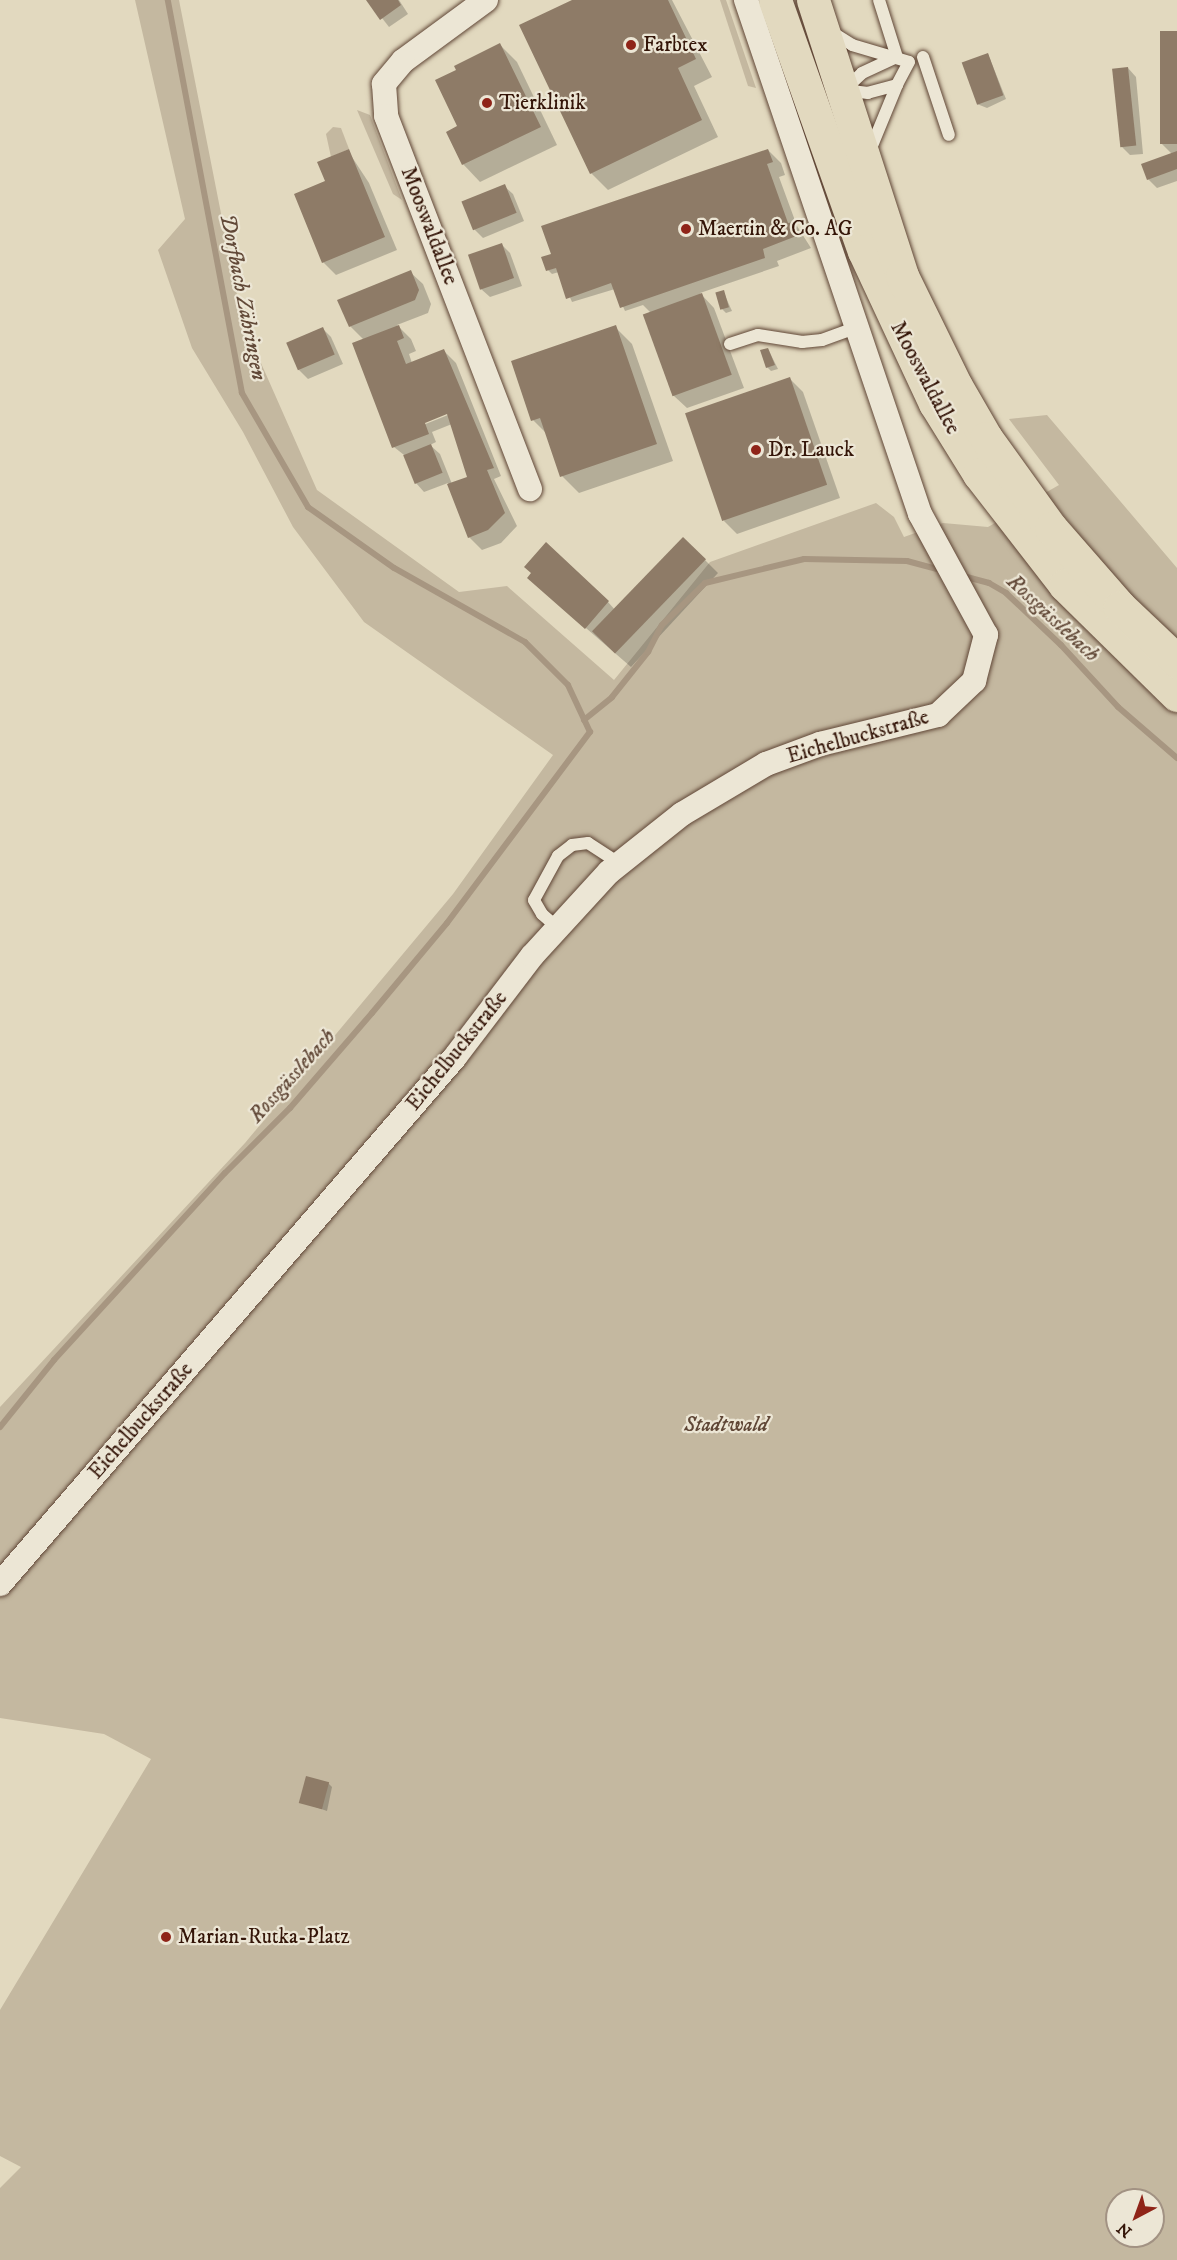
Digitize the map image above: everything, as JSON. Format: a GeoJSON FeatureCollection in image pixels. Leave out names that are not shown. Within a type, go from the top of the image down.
{"type":"FeatureCollection","features":[{"type":"Feature","properties":{"kind":"main road","name":"Mooswaldallee"},"geometry":{"type":"LineString","coordinates":[[775,0],[864,163],[910,295],[986,438],[1025,494],[1094,578],[1177,661]]}},
{"type":"Feature","properties":{"kind":"main road","name":"Mooswaldallee"},"geometry":{"type":"LineString","coordinates":[[818,13],[827,96],[864,251],[895,323],[954,434],[979,474],[1065,585],[1177,696]]}},
{"type":"Feature","properties":{"kind":"street","name":"Mooswaldallee"},"geometry":{"type":"LineString","coordinates":[[486,0],[402,61],[384,84],[387,116],[530,489]]}},
{"type":"Feature","properties":{"kind":"street","name":"Mooswaldallee"},"geometry":{"type":"LineString","coordinates":[[746,0],[920,514],[939,545],[986,635]]}},
{"type":"Feature","properties":{"kind":"street","name":"Eichelbuckstraße"},"geometry":{"type":"LineString","coordinates":[[0,1584],[455,1057],[558,928],[620,864],[682,814],[766,764],[819,744],[938,715],[974,681],[986,635]]}},
{"type":"Feature","properties":{"kind":"lane"},"geometry":{"type":"LineString","coordinates":[[879,0],[897,57]]}},
{"type":"Feature","properties":{"kind":"lane"},"geometry":{"type":"LineString","coordinates":[[818,13],[852,45],[909,62],[864,163]]}},
{"type":"Feature","properties":{"kind":"lane"},"geometry":{"type":"LineString","coordinates":[[827,96],[862,74],[897,57]]}},
{"type":"Feature","properties":{"kind":"lane"},"geometry":{"type":"LineString","coordinates":[[923,57],[949,135]]}},
{"type":"Feature","properties":{"kind":"lane"},"geometry":{"type":"LineString","coordinates":[[827,96],[868,93],[897,85]]}},
{"type":"Feature","properties":{"kind":"lane"},"geometry":{"type":"LineString","coordinates":[[730,344],[758,335],[794,341],[822,340],[858,327]]}},
{"type":"Feature","properties":{"kind":"lane"},"geometry":{"type":"LineString","coordinates":[[558,928],[542,914],[534,900],[558,856],[572,845],[588,843],[620,864]]}},
{"type":"Feature","properties":{"kind":"green space","name":"Stadtwald"},"geometry":{"type":"Polygon","coordinates":[[[135,0],[179,0],[242,320],[317,490],[459,592],[507,586],[614,680],[710,562],[876,503],[894,517],[904,537],[943,523],[988,527],[1002,519],[1177,704],[1177,2260],[0,2260],[0,2188],[21,2167],[0,2156],[0,2010],[151,1759],[104,1734],[0,1718],[0,1407],[245,1143],[453,894],[553,755],[364,622],[293,527],[243,432],[192,348],[158,250],[185,219],[135,0]]]}},
{"type":"Feature","properties":{"kind":"green space"},"geometry":{"type":"Polygon","coordinates":[[[720,0],[726,0],[756,88],[748,86],[720,0]]]}},
{"type":"Feature","properties":{"kind":"green space"},"geometry":{"type":"Polygon","coordinates":[[[357,110],[370,115],[402,200],[393,194],[357,110]]]}},
{"type":"Feature","properties":{"kind":"green space"},"geometry":{"type":"Polygon","coordinates":[[[333,127],[341,128],[349,149],[331,157],[326,134],[333,127]]]}},
{"type":"Feature","properties":{"kind":"green space"},"geometry":{"type":"Polygon","coordinates":[[[1047,415],[1177,568],[1177,639],[1123,589],[1045,493],[1059,485],[1009,419],[1047,415]]]}},
{"type":"Feature","properties":{"kind":"building"},"geometry":{"type":"Polygon","coordinates":[[[366,0],[398,0],[401,5],[380,20],[366,0]]]}},
{"type":"Feature","properties":{"kind":"building"},"geometry":{"type":"Polygon","coordinates":[[[572,0],[668,0],[696,59],[678,68],[702,120],[590,174],[519,25],[572,0]]]}},
{"type":"Feature","properties":{"kind":"building"},"geometry":{"type":"Polygon","coordinates":[[[1160,31],[1177,31],[1177,144],[1160,144],[1160,31]]]}},
{"type":"Feature","properties":{"kind":"building","name":"Tierklinik"},"geometry":{"type":"Polygon","coordinates":[[[500,43],[541,127],[462,165],[446,132],[457,126],[435,80],[456,70],[454,66],[500,43]]]}},
{"type":"Feature","properties":{"kind":"building"},"geometry":{"type":"Polygon","coordinates":[[[988,53],[1003,95],[977,105],[962,63],[988,53]]]}},
{"type":"Feature","properties":{"kind":"building"},"geometry":{"type":"Polygon","coordinates":[[[1128,67],[1136,146],[1120,147],[1112,69],[1128,67]]]}},
{"type":"Feature","properties":{"kind":"building"},"geometry":{"type":"Polygon","coordinates":[[[349,149],[385,237],[322,263],[294,194],[325,181],[317,162],[349,149]]]}},
{"type":"Feature","properties":{"kind":"building"},"geometry":{"type":"Polygon","coordinates":[[[768,149],[773,162],[767,164],[788,223],[794,222],[799,235],[763,249],[765,258],[620,308],[611,283],[566,299],[556,268],[546,271],[541,257],[551,254],[541,226],[768,149]]]}},
{"type":"Feature","properties":{"kind":"building"},"geometry":{"type":"Polygon","coordinates":[[[1177,151],[1177,169],[1147,180],[1141,164],[1177,151]]]}},
{"type":"Feature","properties":{"kind":"building"},"geometry":{"type":"Polygon","coordinates":[[[505,184],[517,213],[473,230],[461,202],[505,184]]]}},
{"type":"Feature","properties":{"kind":"building"},"geometry":{"type":"Polygon","coordinates":[[[502,243],[514,278],[480,290],[468,255],[502,243]]]}},
{"type":"Feature","properties":{"kind":"building"},"geometry":{"type":"Polygon","coordinates":[[[411,270],[419,290],[415,300],[349,327],[337,300],[411,270]]]}},
{"type":"Feature","properties":{"kind":"building"},"geometry":{"type":"Polygon","coordinates":[[[724,290],[729,307],[720,310],[715,292],[724,290]]]}},
{"type":"Feature","properties":{"kind":"building"},"geometry":{"type":"Polygon","coordinates":[[[702,293],[732,375],[673,396],[643,315],[702,293]]]}},
{"type":"Feature","properties":{"kind":"building"},"geometry":{"type":"Polygon","coordinates":[[[399,325],[404,338],[397,341],[406,364],[444,349],[494,468],[487,470],[505,513],[488,530],[468,538],[447,484],[467,477],[447,414],[425,423],[429,434],[392,448],[352,343],[399,325]]]}},
{"type":"Feature","properties":{"kind":"building"},"geometry":{"type":"Polygon","coordinates":[[[616,325],[657,444],[560,477],[540,418],[531,421],[511,361],[616,325]]]}},
{"type":"Feature","properties":{"kind":"building"},"geometry":{"type":"Polygon","coordinates":[[[323,327],[335,355],[298,370],[286,343],[323,327]]]}},
{"type":"Feature","properties":{"kind":"building"},"geometry":{"type":"Polygon","coordinates":[[[768,348],[775,365],[766,368],[760,350],[768,348]]]}},
{"type":"Feature","properties":{"kind":"building","name":"Dr. Lauck"},"geometry":{"type":"Polygon","coordinates":[[[790,377],[827,485],[722,521],[685,413],[790,377]]]}},
{"type":"Feature","properties":{"kind":"building"},"geometry":{"type":"Polygon","coordinates":[[[431,444],[443,473],[415,484],[403,455],[431,444]]]}},
{"type":"Feature","properties":{"kind":"building"},"geometry":{"type":"Polygon","coordinates":[[[683,537],[706,559],[615,653],[592,631],[683,537]]]}},
{"type":"Feature","properties":{"kind":"building"},"geometry":{"type":"Polygon","coordinates":[[[546,542],[609,601],[585,629],[527,578],[531,573],[524,567],[546,542]]]}},
{"type":"Feature","properties":{"kind":"building"},"geometry":{"type":"Polygon","coordinates":[[[306,1776],[329,1782],[322,1809],[299,1803],[306,1776]]]}},
{"type":"Feature","properties":{"kind":"waterway","name":"Rossgässlebach"},"geometry":{"type":"LineString","coordinates":[[0,1427],[54,1360],[225,1173],[290,1108],[372,1013],[447,923],[590,732],[568,685],[525,642],[394,568],[308,507],[242,393],[168,0]]}},
{"type":"Feature","properties":{"kind":"waterway","name":"Rossgässlebach"},"geometry":{"type":"LineString","coordinates":[[584,720],[612,697],[648,652],[662,625],[705,583],[804,559],[907,561],[944,571]]}},
{"type":"Feature","properties":{"kind":"waterway","name":"Rossgässlebach"},"geometry":{"type":"LineString","coordinates":[[963,576],[989,583],[1006,593],[1061,645],[1118,707],[1177,758]]}},
{"type":"Feature","properties":{"kind":"place","name":"Farbtex"},"geometry":{"type":"Point","coordinates":[631,45]}},
{"type":"Feature","properties":{"kind":"place","name":"Tierklinik"},"geometry":{"type":"Point","coordinates":[487,103]}},
{"type":"Feature","properties":{"kind":"place","name":"Maertin & Co. AG"},"geometry":{"type":"Point","coordinates":[686,229]}},
{"type":"Feature","properties":{"kind":"place","name":"Dr. Lauck"},"geometry":{"type":"Point","coordinates":[756,450]}},
{"type":"Feature","properties":{"kind":"place","name":"Marian-Rutka-Platz"},"geometry":{"type":"Point","coordinates":[166,1937]}},
{"type":"Feature","properties":{"kind":"water label","name":"Dorfbach Zähringen"},"geometry":{"type":"Point","coordinates":[243,297]}}]}
